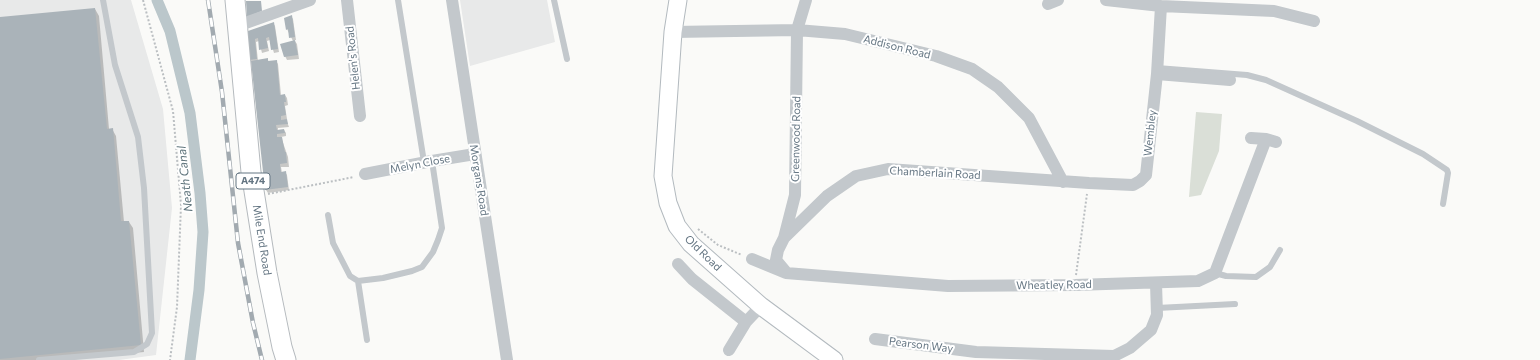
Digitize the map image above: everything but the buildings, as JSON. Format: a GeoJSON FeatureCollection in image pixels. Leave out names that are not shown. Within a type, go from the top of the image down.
{"type":"FeatureCollection","features":[{"type":"Feature","properties":{"kind":"main road","name":"Mile End Road"},"geometry":{"type":"LineString","coordinates":[[235,0],[251,172],[267,273],[286,360]]}},
{"type":"Feature","properties":{"kind":"street"},"geometry":{"type":"LineString","coordinates":[[237,26],[310,0]]}},
{"type":"Feature","properties":{"kind":"street","name":"Helen's Road"},"geometry":{"type":"LineString","coordinates":[[347,0],[360,116]]}},
{"type":"Feature","properties":{"kind":"street","name":"Morgans Road"},"geometry":{"type":"LineString","coordinates":[[452,0],[507,360]]}},
{"type":"Feature","properties":{"kind":"street","name":"Old Road"},"geometry":{"type":"LineString","coordinates":[[678,0],[674,32],[663,176],[668,203],[677,226],[691,244],[760,306],[834,360]]}},
{"type":"Feature","properties":{"kind":"street","name":"Greenwood Road"},"geometry":{"type":"LineString","coordinates":[[786,273],[776,260],[778,250],[784,238],[795,195],[797,30],[806,0]]}},
{"type":"Feature","properties":{"kind":"street"},"geometry":{"type":"LineString","coordinates":[[1106,0],[1161,6],[1274,12],[1314,21]]}},
{"type":"Feature","properties":{"kind":"street","name":"Wembley"},"geometry":{"type":"LineString","coordinates":[[1063,182],[1133,185],[1140,181],[1146,174],[1157,71],[1161,6]]}},
{"type":"Feature","properties":{"kind":"street","name":"Addison Road"},"geometry":{"type":"LineString","coordinates":[[674,32],[797,30],[845,34],[936,56],[972,69],[998,86],[1029,118],[1063,182]]}},
{"type":"Feature","properties":{"kind":"street"},"geometry":{"type":"LineString","coordinates":[[1157,71],[1230,80]]}},
{"type":"Feature","properties":{"kind":"street"},"geometry":{"type":"LineString","coordinates":[[1215,273],[1271,141],[1251,138]]}},
{"type":"Feature","properties":{"kind":"street","name":"Melyn Close"},"geometry":{"type":"LineString","coordinates":[[365,174],[475,154]]}},
{"type":"Feature","properties":{"kind":"street","name":"Chamberlain Road"},"geometry":{"type":"LineString","coordinates":[[784,238],[827,196],[856,176],[888,169],[1063,182]]}},
{"type":"Feature","properties":{"kind":"street","name":"Wheatley Road"},"geometry":{"type":"LineString","coordinates":[[752,259],[786,273],[948,286],[1075,285],[1198,281],[1215,273]]}},
{"type":"Feature","properties":{"kind":"street"},"geometry":{"type":"LineString","coordinates":[[678,264],[692,279],[746,322]]}},
{"type":"Feature","properties":{"kind":"street","name":"Pearson Way"},"geometry":{"type":"LineString","coordinates":[[875,339],[976,352],[1114,356],[1130,348],[1150,330],[1157,315],[1156,283]]}},
{"type":"Feature","properties":{"kind":"street"},"geometry":{"type":"LineString","coordinates":[[729,350],[746,322],[760,306]]}},
{"type":"Feature","properties":{"kind":"lane"},"geometry":{"type":"LineString","coordinates":[[39,360],[134,352],[147,344],[152,333],[144,188],[138,137],[115,65],[103,0]]}},
{"type":"Feature","properties":{"kind":"lane"},"geometry":{"type":"LineString","coordinates":[[328,215],[332,243],[350,276],[358,281],[383,278],[422,267],[433,252],[442,228],[428,162],[398,0]]}},
{"type":"Feature","properties":{"kind":"lane"},"geometry":{"type":"LineString","coordinates":[[554,0],[567,59]]}},
{"type":"Feature","properties":{"kind":"lane"},"geometry":{"type":"LineString","coordinates":[[1157,71],[1247,75],[1266,80],[1357,121],[1423,154],[1447,170],[1448,173],[1443,204]]}},
{"type":"Feature","properties":{"kind":"lane"},"geometry":{"type":"LineString","coordinates":[[1215,273],[1226,276],[1256,277],[1270,267],[1280,250]]}},
{"type":"Feature","properties":{"kind":"lane"},"geometry":{"type":"LineString","coordinates":[[358,281],[367,340]]}},
{"type":"Feature","properties":{"kind":"lane"},"geometry":{"type":"LineString","coordinates":[[1157,308],[1235,304]]}},
{"type":"Feature","properties":{"kind":"path"},"geometry":{"type":"LineString","coordinates":[[143,0],[173,111],[181,205],[177,308],[170,360]]}},
{"type":"Feature","properties":{"kind":"path"},"geometry":{"type":"LineString","coordinates":[[255,196],[365,174]]}},
{"type":"Feature","properties":{"kind":"path"},"geometry":{"type":"LineString","coordinates":[[1075,285],[1088,183]]}},
{"type":"Feature","properties":{"kind":"path"},"geometry":{"type":"LineString","coordinates":[[694,226],[718,245],[752,259]]}},
{"type":"Feature","properties":{"kind":"shaded area"},"geometry":{"type":"Polygon","coordinates":[[[0,0],[131,0],[163,109],[172,208],[156,355],[119,360],[0,360],[0,0]]]}},
{"type":"Feature","properties":{"kind":"shaded area"},"geometry":{"type":"Polygon","coordinates":[[[460,0],[547,0],[555,42],[470,66],[460,0]]]}},
{"type":"Feature","properties":{"kind":"shaded area"},"geometry":{"type":"Polygon","coordinates":[[[1196,112],[1222,114],[1219,151],[1201,195],[1189,197],[1196,112]]]}},
{"type":"Feature","properties":{"kind":"waterway","name":"Neath Canal"},"geometry":{"type":"LineString","coordinates":[[157,0],[170,31],[190,113],[200,193],[203,232],[199,290],[190,360]]}},
{"type":"Feature","properties":{"kind":"railway"},"geometry":{"type":"LineString","coordinates":[[208,0],[222,92],[238,243],[253,323],[262,360]]}}]}
